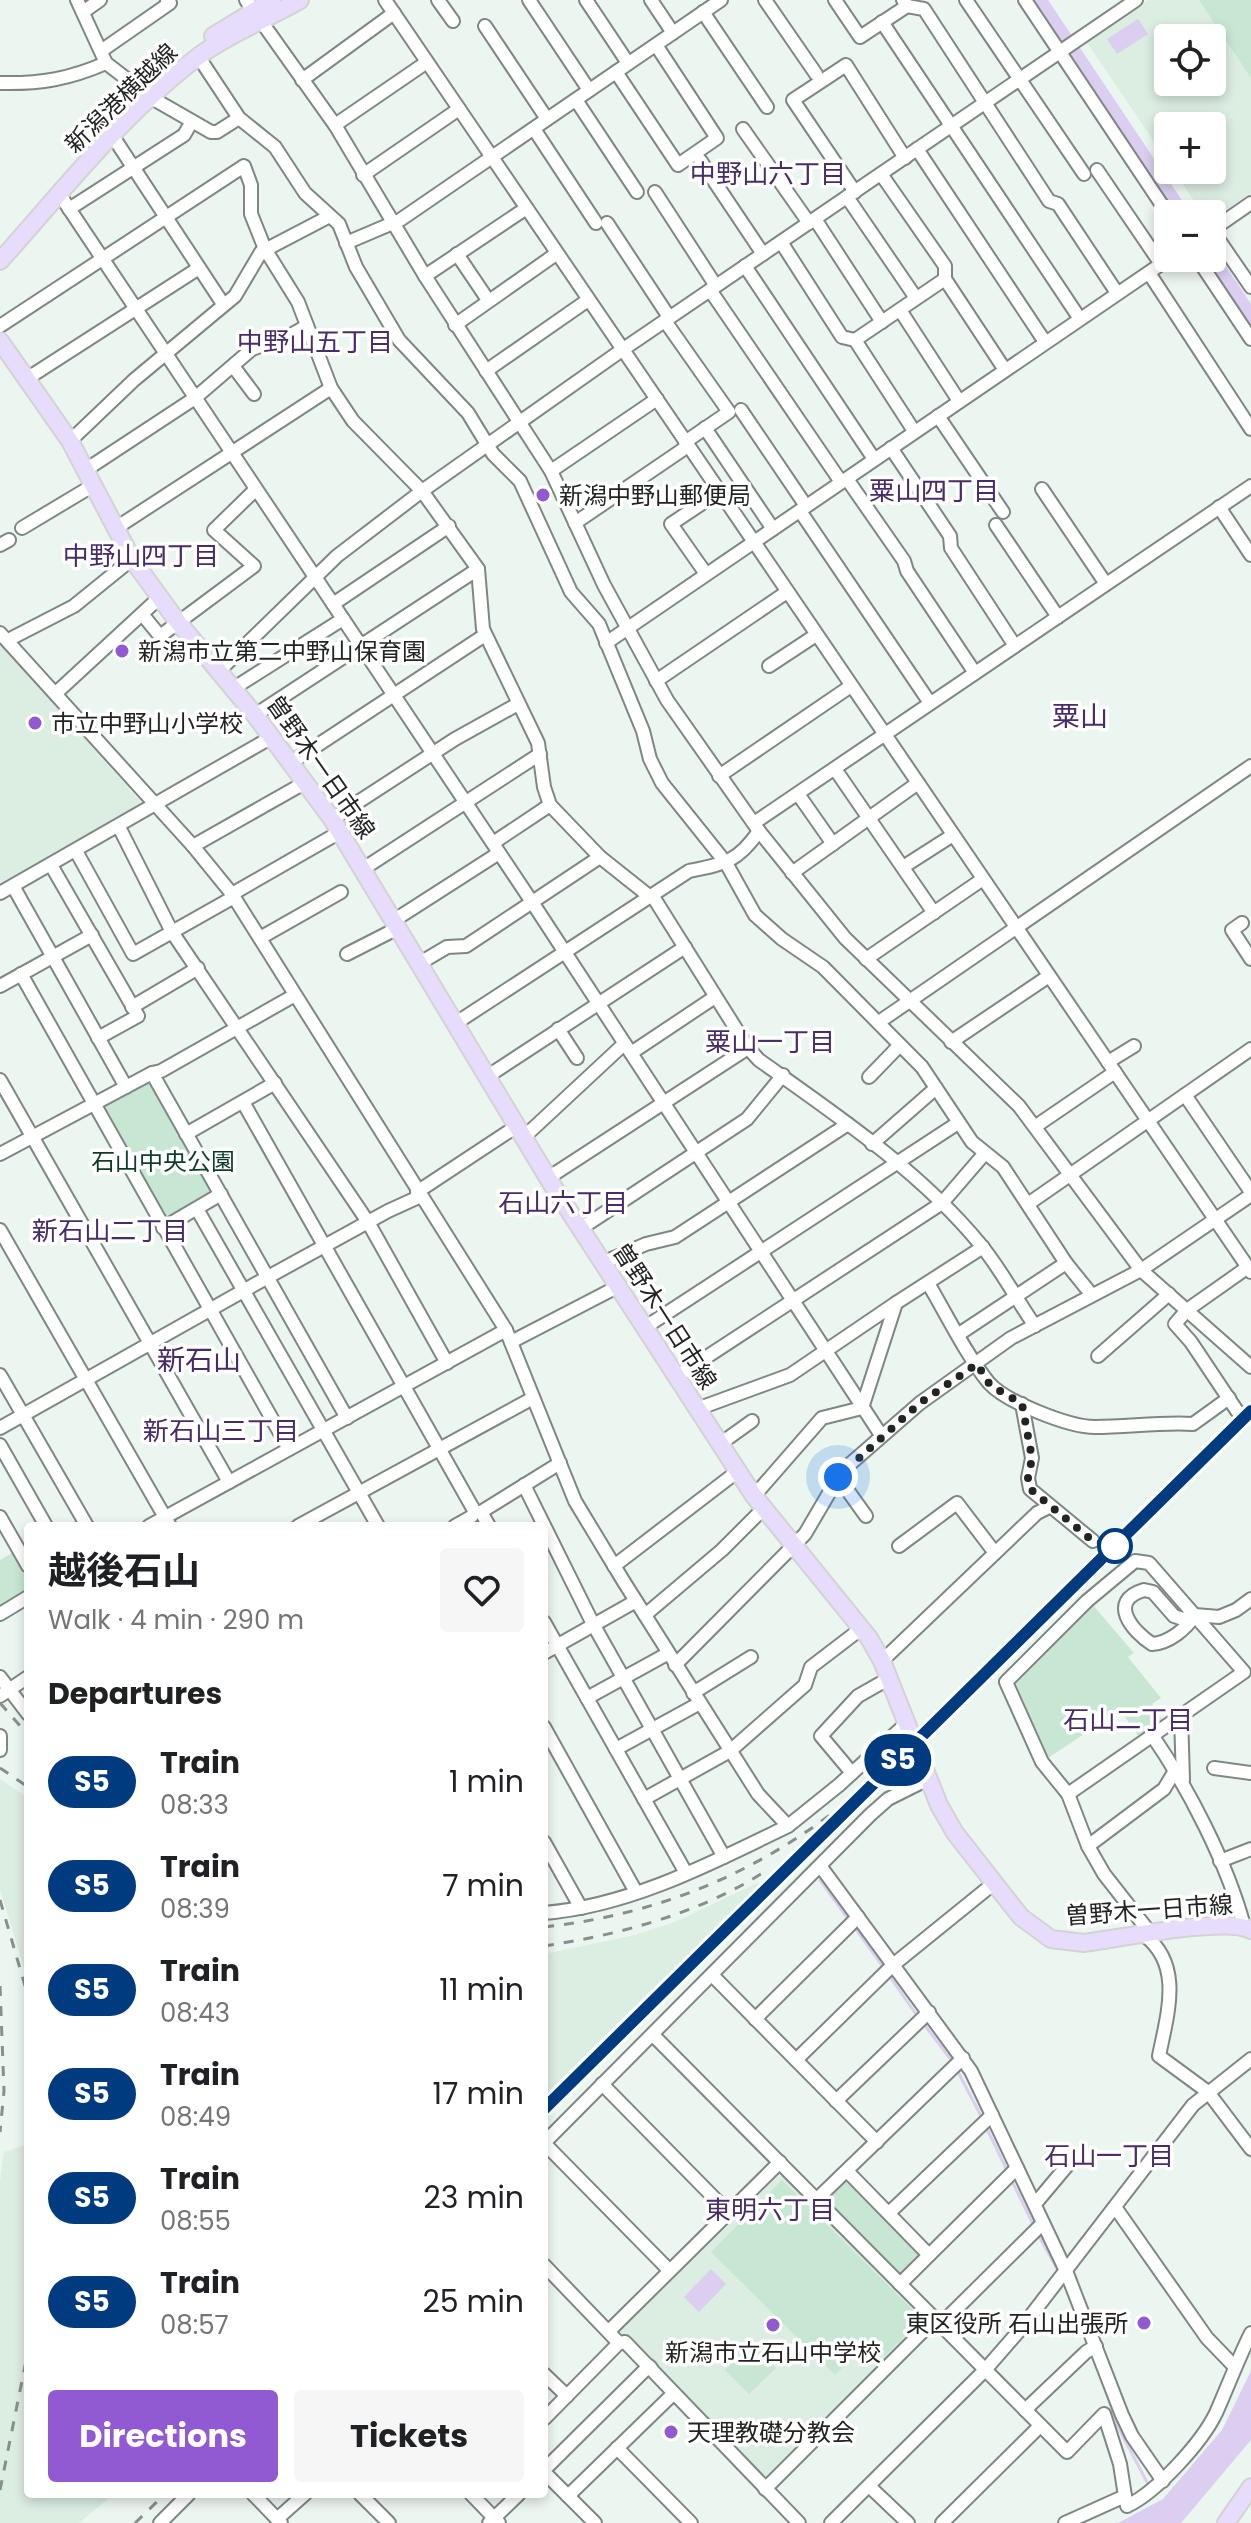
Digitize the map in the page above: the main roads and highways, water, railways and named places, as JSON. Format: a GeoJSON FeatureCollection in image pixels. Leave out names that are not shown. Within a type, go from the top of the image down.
{"type":"FeatureCollection","features":[{"type":"Feature","properties":{"kind":"main road","name":"新潟港横越線"},"geometry":{"type":"LineString","coordinates":[[0,248],[193,47],[272,0]]}},
{"type":"Feature","properties":{"kind":"main road","name":"新潟港横越線"},"geometry":{"type":"LineString","coordinates":[[0,261],[64,202],[145,94],[215,45],[254,11],[300,0]]}},
{"type":"Feature","properties":{"kind":"main road","name":"曽野木一日市線"},"geometry":{"type":"LineString","coordinates":[[0,341],[70,441],[132,559],[159,598],[292,762],[336,825],[548,1178],[738,1471],[759,1502],[862,1628],[882,1661],[946,1819],[993,1884],[1021,1917],[1051,1939],[1084,1943],[1207,1925],[1247,1928]]}},
{"type":"Feature","properties":{"kind":"main road"},"geometry":{"type":"LineString","coordinates":[[1226,2523],[1251,2487]]}},
{"type":"Feature","properties":{"kind":"waterway"},"geometry":{"type":"LineString","coordinates":[[820,1880],[848,1919]]}},
{"type":"Feature","properties":{"kind":"waterway"},"geometry":{"type":"LineString","coordinates":[[853,1925],[884,1968]]}},
{"type":"Feature","properties":{"kind":"waterway"},"geometry":{"type":"LineString","coordinates":[[888,1974],[918,2017]]}},
{"type":"Feature","properties":{"kind":"waterway"},"geometry":{"type":"LineString","coordinates":[[923,2023],[952,2061]]}},
{"type":"Feature","properties":{"kind":"waterway"},"geometry":{"type":"LineString","coordinates":[[956,2068],[982,2118]]}},
{"type":"Feature","properties":{"kind":"waterway"},"geometry":{"type":"LineString","coordinates":[[985,2125],[1008,2172]]}},
{"type":"Feature","properties":{"kind":"waterway"},"geometry":{"type":"LineString","coordinates":[[1011,2179],[1034,2226]]}},
{"type":"Feature","properties":{"kind":"waterway"},"geometry":{"type":"LineString","coordinates":[[1037,2233],[1059,2272]]}},
{"type":"Feature","properties":{"kind":"waterway"},"geometry":{"type":"LineString","coordinates":[[1099,2371],[1117,2425],[1150,2488]]}},
{"type":"Feature","properties":{"kind":"railway"},"geometry":{"type":"LineString","coordinates":[[548,2114],[1251,1418]]}},
{"type":"Feature","properties":{"kind":"railway"},"geometry":{"type":"LineString","coordinates":[[0,1703],[24,1730]]}},
{"type":"Feature","properties":{"kind":"railway"},"geometry":{"type":"LineString","coordinates":[[0,1768],[24,1784]]}},
{"type":"Feature","properties":{"kind":"railway"},"geometry":{"type":"LineString","coordinates":[[548,1926],[631,1911],[712,1884],[788,1844],[859,1792]]}},
{"type":"Feature","properties":{"kind":"railway"},"geometry":{"type":"LineString","coordinates":[[548,1945],[656,1921],[710,1901],[761,1874]]}},
{"type":"Feature","properties":{"kind":"railway"},"geometry":{"type":"LineString","coordinates":[[0,1900],[24,1982]]}},
{"type":"Feature","properties":{"kind":"railway"},"geometry":{"type":"LineString","coordinates":[[0,1986],[4,2091],[0,2132]]}},
{"type":"Feature","properties":{"kind":"railway"},"geometry":{"type":"LineString","coordinates":[[0,2490],[24,2371]]}},
{"type":"Feature","properties":{"kind":"railway"},"geometry":{"type":"LineString","coordinates":[[135,2523],[161,2498]]}},
{"type":"Feature","properties":{"kind":"train","name":"S5"},"geometry":{"type":"LineString","coordinates":[[548,2105],[1251,1411]]}},
{"type":"Feature","properties":{"kind":"place","name":"新潟中野山郵便局"},"geometry":{"type":"Point","coordinates":[543,495]}},
{"type":"Feature","properties":{"kind":"place","name":"新潟市立第二中野山保育園"},"geometry":{"type":"Point","coordinates":[122,651]}},
{"type":"Feature","properties":{"kind":"place","name":"市立中野山小学校"},"geometry":{"type":"Point","coordinates":[35,723]}},
{"type":"Feature","properties":{"kind":"place","name":"東区役所 石山出張所"},"geometry":{"type":"Point","coordinates":[1144,2323]}},
{"type":"Feature","properties":{"kind":"place","name":"新潟市立石山中学校"},"geometry":{"type":"Point","coordinates":[773,2325]}},
{"type":"Feature","properties":{"kind":"place","name":"天理教礎分教会"},"geometry":{"type":"Point","coordinates":[671,2432]}},
{"type":"Feature","properties":{"kind":"district","name":"中野山六丁目"},"geometry":{"type":"Point","coordinates":[768,174]}},
{"type":"Feature","properties":{"kind":"district","name":"中野山五丁目"},"geometry":{"type":"Point","coordinates":[315,342]}},
{"type":"Feature","properties":{"kind":"district","name":"粟山四丁目"},"geometry":{"type":"Point","coordinates":[934,491]}},
{"type":"Feature","properties":{"kind":"district","name":"中野山四丁目"},"geometry":{"type":"Point","coordinates":[141,556]}},
{"type":"Feature","properties":{"kind":"district","name":"粟山"},"geometry":{"type":"Point","coordinates":[1080,716]}},
{"type":"Feature","properties":{"kind":"district","name":"粟山一丁目"},"geometry":{"type":"Point","coordinates":[770,1042]}},
{"type":"Feature","properties":{"kind":"district","name":"石山六丁目"},"geometry":{"type":"Point","coordinates":[563,1203]}},
{"type":"Feature","properties":{"kind":"district","name":"新石山二丁目"},"geometry":{"type":"Point","coordinates":[110,1231]}},
{"type":"Feature","properties":{"kind":"district","name":"新石山"},"geometry":{"type":"Point","coordinates":[199,1360]}},
{"type":"Feature","properties":{"kind":"district","name":"新石山三丁目"},"geometry":{"type":"Point","coordinates":[221,1431]}},
{"type":"Feature","properties":{"kind":"district","name":"石山二丁目"},"geometry":{"type":"Point","coordinates":[1128,1720]}},
{"type":"Feature","properties":{"kind":"district","name":"石山一丁目"},"geometry":{"type":"Point","coordinates":[1109,2156]}},
{"type":"Feature","properties":{"kind":"district","name":"東明六丁目"},"geometry":{"type":"Point","coordinates":[770,2210]}},
{"type":"Feature","properties":{"kind":"park label","name":"石山中央公園"},"geometry":{"type":"Point","coordinates":[163,1161]}}]}
